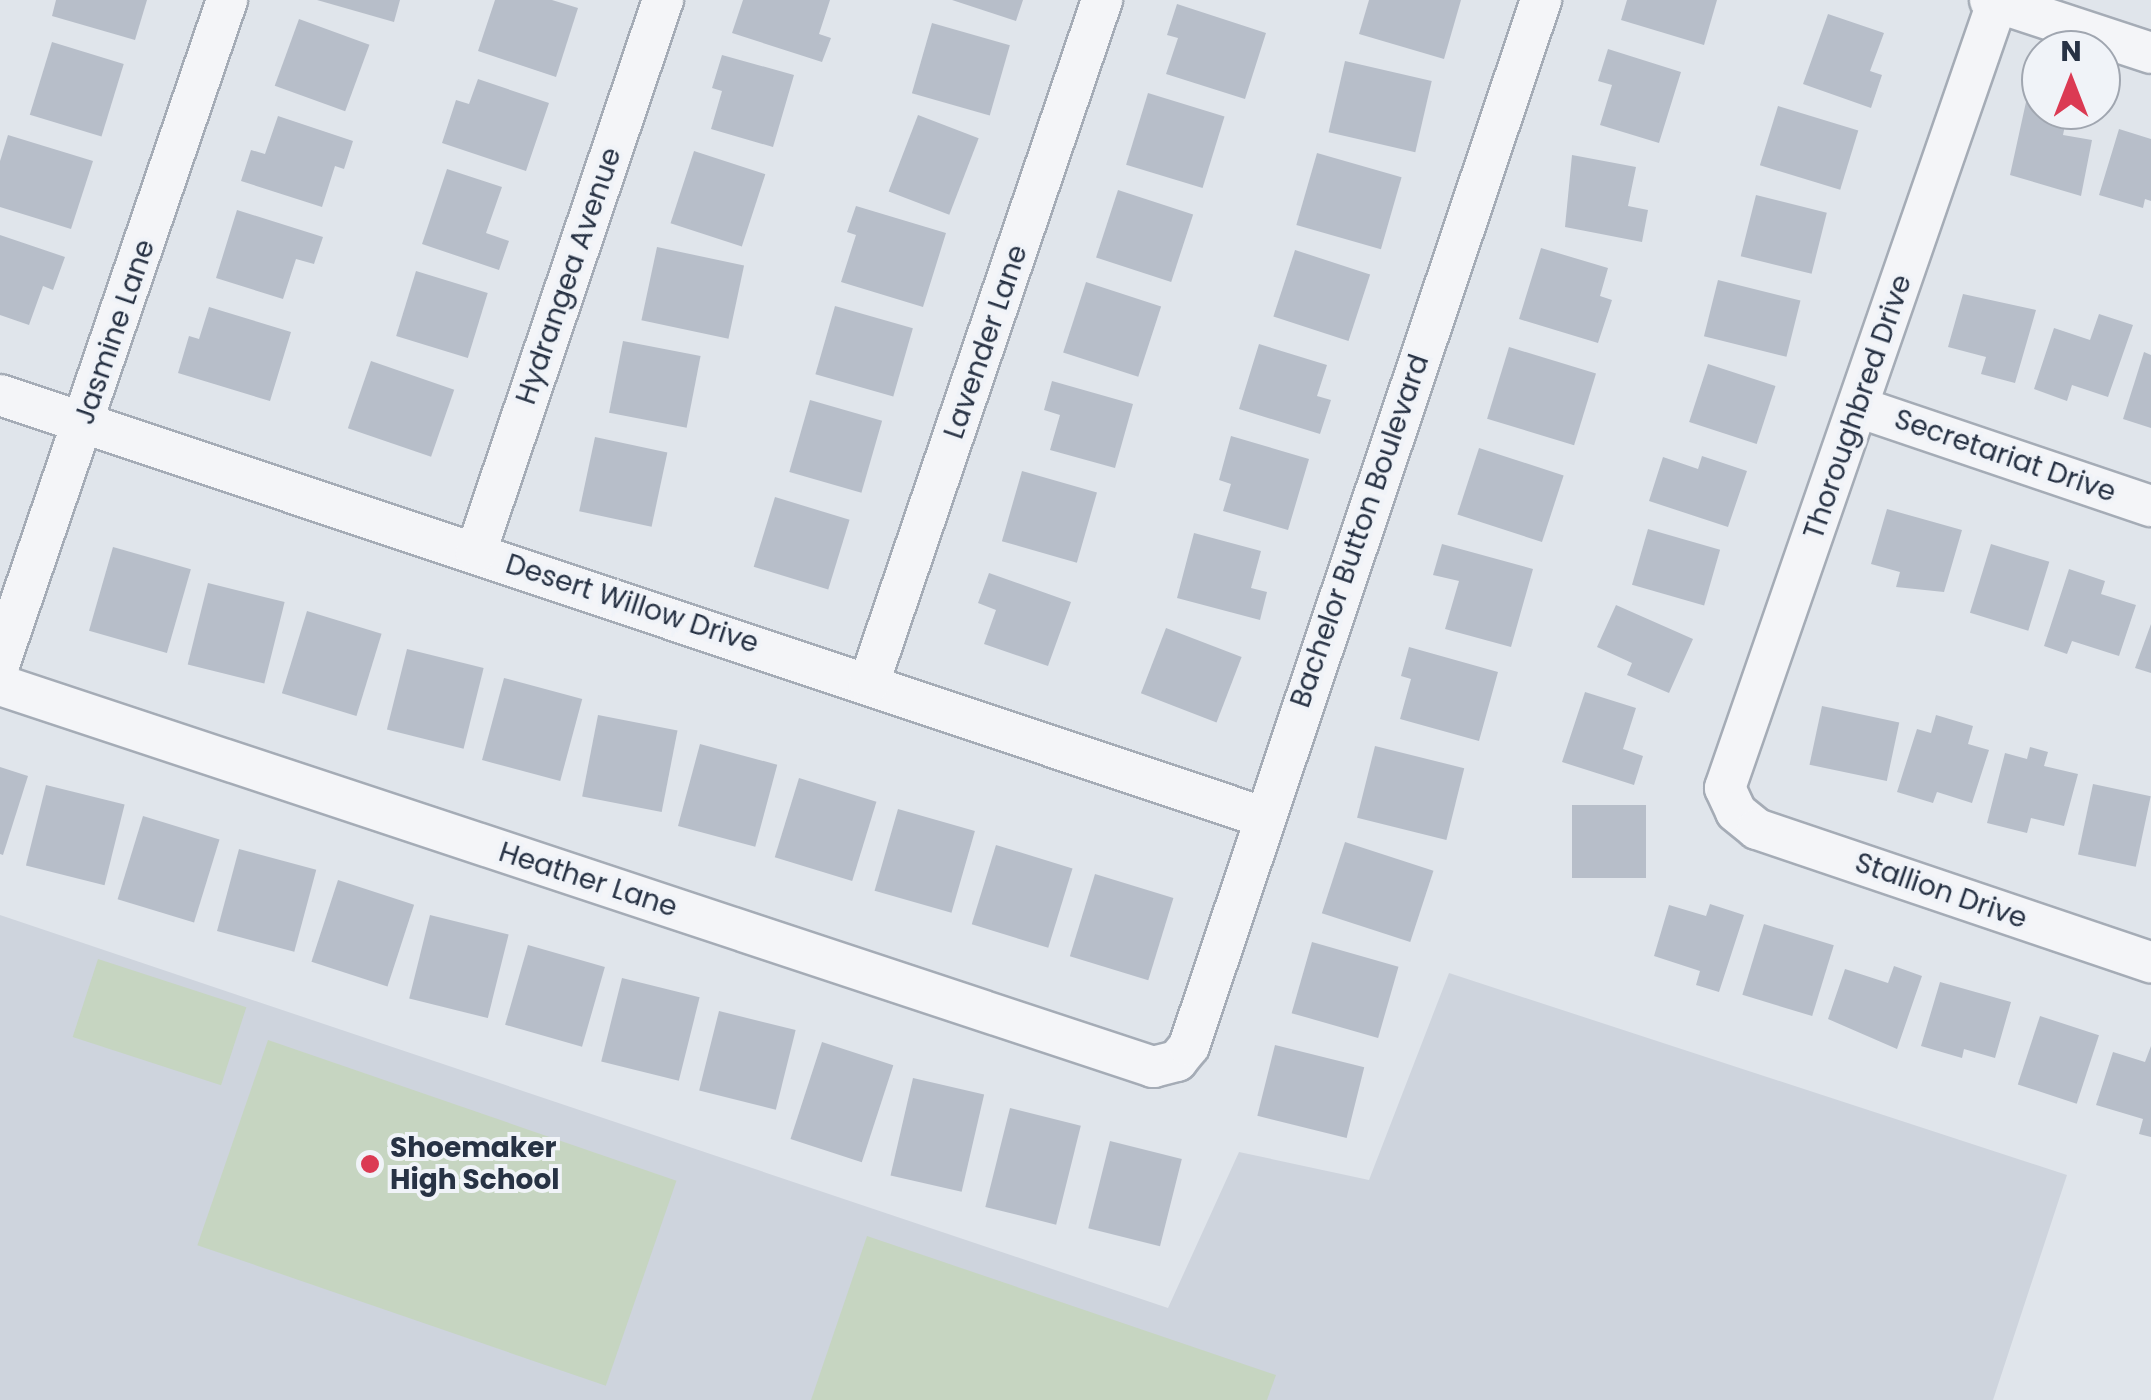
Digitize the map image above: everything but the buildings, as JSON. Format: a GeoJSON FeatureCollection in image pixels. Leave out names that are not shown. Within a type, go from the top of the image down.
{"type":"FeatureCollection","features":[{"type":"Feature","properties":{"kind":"street","name":"Jasmine Lane"},"geometry":{"type":"LineString","coordinates":[[0,662],[227,0]]}},
{"type":"Feature","properties":{"kind":"street","name":"Hydrangea Avenue"},"geometry":{"type":"LineString","coordinates":[[476,552],[663,0]]}},
{"type":"Feature","properties":{"kind":"street","name":"Lavender Lane"},"geometry":{"type":"LineString","coordinates":[[869,683],[1102,0]]}},
{"type":"Feature","properties":{"kind":"street","name":"Bachelor Button Boulevard"},"geometry":{"type":"LineString","coordinates":[[1177,1061],[1189,1046],[1541,0]]}},
{"type":"Feature","properties":{"kind":"street"},"geometry":{"type":"LineString","coordinates":[[1995,1],[2151,53]]}},
{"type":"Feature","properties":{"kind":"street","name":"Thoroughbred Drive"},"geometry":{"type":"LineString","coordinates":[[1736,812],[1725,788],[1995,1]]}},
{"type":"Feature","properties":{"kind":"street","name":"Desert Willow Drive"},"geometry":{"type":"LineString","coordinates":[[0,395],[1263,817]]}},
{"type":"Feature","properties":{"kind":"street","name":"Secretariat Drive"},"geometry":{"type":"LineString","coordinates":[[1858,407],[2151,506]]}},
{"type":"Feature","properties":{"kind":"street","name":"Heather Lane"},"geometry":{"type":"LineString","coordinates":[[0,686],[1153,1066],[1177,1061]]}},
{"type":"Feature","properties":{"kind":"street","name":"Stallion Drive"},"geometry":{"type":"LineString","coordinates":[[1736,812],[1757,829],[2151,962]]}},
{"type":"Feature","properties":{"kind":"shaded area","name":"Shoemaker High School"},"geometry":{"type":"Polygon","coordinates":[[[0,915],[1168,1308],[1239,1152],[1369,1180],[1449,973],[2067,1175],[1993,1400],[0,1400],[0,915]]]}},
{"type":"Feature","properties":{"kind":"green space"},"geometry":{"type":"Polygon","coordinates":[[[98,959],[246,1007],[221,1085],[73,1037],[98,959]]]}},
{"type":"Feature","properties":{"kind":"green space"},"geometry":{"type":"Polygon","coordinates":[[[268,1040],[676,1181],[606,1386],[197,1245],[268,1040]]]}},
{"type":"Feature","properties":{"kind":"green space"},"geometry":{"type":"Polygon","coordinates":[[[867,1236],[1276,1375],[1267,1400],[811,1400],[867,1236]]]}},
{"type":"Feature","properties":{"kind":"place","name":"Shoemaker High School"},"geometry":{"type":"Point","coordinates":[370,1164]}}]}
